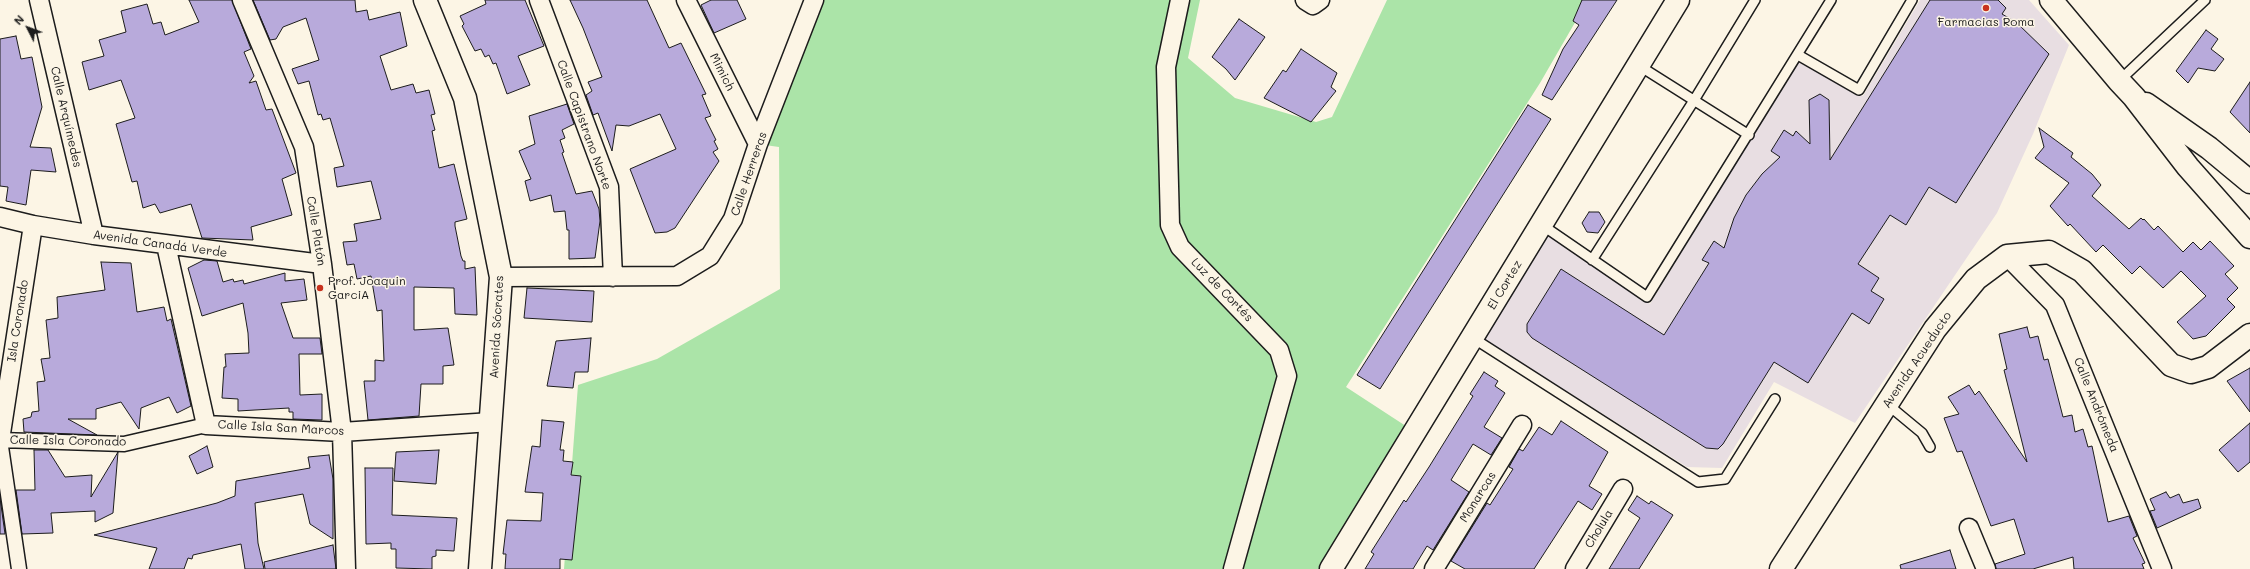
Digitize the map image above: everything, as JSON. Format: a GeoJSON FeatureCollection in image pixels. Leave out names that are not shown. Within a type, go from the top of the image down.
{"type":"FeatureCollection","features":[{"type":"Feature","properties":{"kind":"street","name":"Calle Arquímedes"},"geometry":{"type":"LineString","coordinates":[[39,0],[94,235]]}},
{"type":"Feature","properties":{"kind":"street","name":"Calle Platón"},"geometry":{"type":"LineString","coordinates":[[242,0],[304,147],[322,264],[342,432],[346,569]]}},
{"type":"Feature","properties":{"kind":"street","name":"Avenida Sócrates"},"geometry":{"type":"LineString","coordinates":[[425,0],[465,98],[501,277],[480,569]]}},
{"type":"Feature","properties":{"kind":"street","name":"Calle Capistrano Norte"},"geometry":{"type":"LineString","coordinates":[[539,0],[609,187],[613,277]]}},
{"type":"Feature","properties":{"kind":"street","name":"Mimich"},"geometry":{"type":"LineString","coordinates":[[686,0],[758,144]]}},
{"type":"Feature","properties":{"kind":"street","name":"Calle Herreras"},"geometry":{"type":"LineString","coordinates":[[501,277],[677,276],[710,256],[733,219],[758,144],[814,0]]}},
{"type":"Feature","properties":{"kind":"street","name":"Luz de Cortés"},"geometry":{"type":"LineString","coordinates":[[1180,0],[1166,67],[1170,225],[1180,247],[1279,350],[1287,376],[1233,569]]}},
{"type":"Feature","properties":{"kind":"street"},"geometry":{"type":"LineString","coordinates":[[1305,0],[1313,5],[1320,0]]}},
{"type":"Feature","properties":{"kind":"street","name":"El Cortez"},"geometry":{"type":"LineString","coordinates":[[1331,569],[1678,0]]}},
{"type":"Feature","properties":{"kind":"street"},"geometry":{"type":"LineString","coordinates":[[2051,0],[2134,97],[2188,167],[2250,237]]}},
{"type":"Feature","properties":{"kind":"street"},"geometry":{"type":"LineString","coordinates":[[2134,97],[2170,119],[2248,179]]}},
{"type":"Feature","properties":{"kind":"street","name":"Avenida Canadá Verde"},"geometry":{"type":"LineString","coordinates":[[0,216],[33,225],[166,246],[322,264]]}},
{"type":"Feature","properties":{"kind":"street","name":"Isla Coronado"},"geometry":{"type":"LineString","coordinates":[[0,440],[33,225]]}},
{"type":"Feature","properties":{"kind":"street","name":"Calle Isla San Marcos"},"geometry":{"type":"LineString","coordinates":[[166,246],[206,425],[342,432],[491,422]]}},
{"type":"Feature","properties":{"kind":"street"},"geometry":{"type":"LineString","coordinates":[[2007,256],[2049,252],[2082,271],[2171,365],[2191,372],[2208,367],[2250,335]]}},
{"type":"Feature","properties":{"kind":"street","name":"Avenida Acueducto"},"geometry":{"type":"LineString","coordinates":[[1781,569],[1935,328],[1976,279],[2007,256]]}},
{"type":"Feature","properties":{"kind":"street","name":"Calle Andrómeda"},"geometry":{"type":"LineString","coordinates":[[2007,256],[2055,305],[2162,569]]}},
{"type":"Feature","properties":{"kind":"street","name":"Calle Isla Coronado"},"geometry":{"type":"LineString","coordinates":[[0,440],[124,444],[206,425]]}},
{"type":"Feature","properties":{"kind":"street","name":"Monarcas"},"geometry":{"type":"LineString","coordinates":[[1434,569],[1522,425]]}},
{"type":"Feature","properties":{"kind":"street"},"geometry":{"type":"LineString","coordinates":[[0,440],[19,569]]}},
{"type":"Feature","properties":{"kind":"street","name":"Cholula"},"geometry":{"type":"LineString","coordinates":[[1575,569],[1623,489]]}},
{"type":"Feature","properties":{"kind":"street"},"geometry":{"type":"LineString","coordinates":[[1969,528],[1986,569]]}},
{"type":"Feature","properties":{"kind":"lane"},"geometry":{"type":"LineString","coordinates":[[1592,260],[1693,102],[1755,0]]}},
{"type":"Feature","properties":{"kind":"lane"},"geometry":{"type":"LineString","coordinates":[[1542,225],[1647,297],[1798,56],[1831,0]]}},
{"type":"Feature","properties":{"kind":"lane"},"geometry":{"type":"LineString","coordinates":[[1798,56],[1859,90],[1912,0]]}},
{"type":"Feature","properties":{"kind":"lane"},"geometry":{"type":"LineString","coordinates":[[2119,81],[2205,0]]}},
{"type":"Feature","properties":{"kind":"lane"},"geometry":{"type":"LineString","coordinates":[[1638,65],[1693,102],[1749,135]]}},
{"type":"Feature","properties":{"kind":"lane"},"geometry":{"type":"LineString","coordinates":[[1473,338],[1698,482],[1725,479],[1775,399]]}},
{"type":"Feature","properties":{"kind":"lane"},"geometry":{"type":"LineString","coordinates":[[1887,404],[1922,433],[1930,447]]}},
{"type":"Feature","properties":{"kind":"shaded area"},"geometry":{"type":"Polygon","coordinates":[[[1920,0],[2029,0],[2069,45],[2033,134],[1997,213],[1855,423],[1774,382],[1722,468],[1687,467],[1484,339],[1547,235],[1650,304],[1798,62],[1863,96],[1920,0]]]}},
{"type":"Feature","properties":{"kind":"green space"},"geometry":{"type":"Polygon","coordinates":[[[814,0],[1200,0],[1188,58],[1235,98],[1316,122],[1332,117],[1387,0],[1588,0],[1540,83],[1346,387],[1415,432],[1331,569],[564,569],[578,385],[657,359],[780,289],[779,147],[758,144],[814,0]]]}},
{"type":"Feature","properties":{"kind":"building"},"geometry":{"type":"Polygon","coordinates":[[[189,0],[232,0],[251,49],[244,52],[254,76],[249,83],[256,81],[266,110],[272,109],[296,173],[282,179],[292,215],[251,227],[253,240],[202,238],[191,204],[160,213],[155,204],[143,208],[137,181],[132,182],[116,124],[135,118],[121,80],[89,90],[82,62],[104,56],[99,40],[126,32],[121,11],[147,4],[153,24],[161,22],[165,35],[199,22],[189,0]]]}},
{"type":"Feature","properties":{"kind":"building"},"geometry":{"type":"Polygon","coordinates":[[[253,0],[355,0],[356,12],[367,10],[369,20],[400,12],[407,46],[380,56],[391,90],[413,84],[416,93],[429,90],[435,114],[431,115],[435,130],[432,131],[439,168],[454,164],[467,219],[455,222],[461,256],[463,261],[465,261],[465,269],[475,267],[477,315],[455,314],[454,288],[414,287],[414,330],[448,328],[454,365],[443,366],[443,384],[421,384],[419,416],[368,420],[364,381],[375,381],[375,360],[384,361],[382,310],[377,311],[371,276],[357,279],[354,264],[347,265],[343,242],[357,241],[354,224],[381,219],[371,181],[337,187],[334,168],[344,166],[330,118],[323,120],[321,114],[318,115],[309,81],[298,84],[292,69],[319,60],[306,18],[283,27],[276,39],[270,40],[253,0]]]}},
{"type":"Feature","properties":{"kind":"building"},"geometry":{"type":"Polygon","coordinates":[[[485,0],[525,0],[544,46],[518,56],[530,85],[507,94],[496,63],[493,64],[489,55],[485,57],[481,49],[475,51],[462,26],[464,24],[460,16],[486,4],[485,0]]]}},
{"type":"Feature","properties":{"kind":"building"},"geometry":{"type":"Polygon","coordinates":[[[570,0],[647,0],[669,48],[681,43],[706,94],[702,95],[711,116],[705,118],[716,140],[714,141],[718,149],[713,152],[719,161],[675,228],[667,232],[655,233],[630,169],[676,149],[660,114],[629,126],[616,125],[612,151],[598,113],[593,115],[586,95],[592,91],[588,82],[602,77],[583,28],[570,0]]]}},
{"type":"Feature","properties":{"kind":"building"},"geometry":{"type":"Polygon","coordinates":[[[711,0],[737,0],[746,19],[714,33],[701,5],[711,0]]]}},
{"type":"Feature","properties":{"kind":"building"},"geometry":{"type":"Polygon","coordinates":[[[1582,0],[1617,0],[1552,100],[1542,95],[1563,49],[1579,25],[1573,21],[1582,0]]]}},
{"type":"Feature","properties":{"kind":"building"},"geometry":{"type":"Polygon","coordinates":[[[1930,0],[1998,0],[2006,8],[2002,14],[2017,23],[2049,54],[1956,203],[1929,187],[1906,225],[1890,215],[1858,264],[1879,278],[1871,291],[1884,299],[1869,324],[1852,313],[1808,383],[1774,362],[1723,444],[1718,449],[1706,448],[1532,338],[1527,332],[1527,324],[1561,269],[1664,335],[1709,263],[1702,260],[1714,241],[1724,248],[1734,218],[1746,195],[1762,174],[1780,157],[1771,151],[1784,130],[1793,136],[1796,131],[1810,144],[1809,100],[1820,94],[1829,100],[1830,160],[1930,0]]]}},
{"type":"Feature","properties":{"kind":"building"},"geometry":{"type":"Polygon","coordinates":[[[1239,19],[1265,37],[1235,80],[1226,69],[1212,57],[1239,19]]]}},
{"type":"Feature","properties":{"kind":"building"},"geometry":{"type":"Polygon","coordinates":[[[2206,30],[2218,39],[2211,49],[2224,59],[2215,71],[2198,68],[2188,83],[2176,71],[2206,30]]]}},
{"type":"Feature","properties":{"kind":"building"},"geometry":{"type":"Polygon","coordinates":[[[16,36],[21,59],[32,57],[42,107],[30,147],[51,148],[56,172],[31,170],[26,205],[6,201],[8,187],[0,186],[0,39],[16,36]]]}},
{"type":"Feature","properties":{"kind":"building"},"geometry":{"type":"Polygon","coordinates":[[[1301,49],[1337,73],[1331,87],[1336,91],[1311,122],[1264,98],[1283,70],[1286,72],[1301,49]]]}},
{"type":"Feature","properties":{"kind":"building"},"geometry":{"type":"Polygon","coordinates":[[[2250,82],[2250,133],[2230,112],[2250,82]]]}},
{"type":"Feature","properties":{"kind":"building"},"geometry":{"type":"Polygon","coordinates":[[[567,104],[574,124],[562,130],[565,138],[560,140],[564,152],[562,153],[576,194],[592,191],[599,209],[600,221],[595,258],[569,259],[569,230],[567,230],[565,211],[554,212],[551,195],[530,201],[525,181],[531,179],[519,151],[535,144],[529,116],[567,104]]]}},
{"type":"Feature","properties":{"kind":"building"},"geometry":{"type":"Polygon","coordinates":[[[1528,105],[1551,119],[1380,389],[1357,375],[1528,105]]]}},
{"type":"Feature","properties":{"kind":"building"},"geometry":{"type":"Polygon","coordinates":[[[2039,128],[2073,153],[2071,157],[2092,174],[2101,185],[2092,196],[2129,229],[2141,218],[2143,220],[2144,219],[2154,230],[2158,226],[2183,252],[2193,242],[2201,250],[2210,241],[2234,266],[2225,274],[2238,288],[2227,299],[2235,307],[2206,336],[2193,339],[2177,322],[2206,296],[2181,271],[2163,288],[2140,266],[2132,274],[2103,245],[2096,252],[2070,224],[2068,226],[2050,206],[2069,183],[2035,158],[2044,147],[2039,128]]]}},
{"type":"Feature","properties":{"kind":"building"},"geometry":{"type":"Polygon","coordinates":[[[1589,212],[1599,212],[1605,222],[1598,233],[1587,232],[1582,223],[1589,212]]]}},
{"type":"Feature","properties":{"kind":"building"},"geometry":{"type":"Polygon","coordinates":[[[204,260],[217,261],[223,282],[233,279],[234,282],[243,280],[244,284],[285,273],[285,281],[304,279],[307,300],[281,303],[293,338],[320,338],[322,354],[299,354],[300,395],[322,394],[322,420],[293,419],[293,412],[289,412],[289,408],[238,411],[238,399],[222,398],[224,367],[226,367],[225,354],[249,353],[248,333],[243,303],[202,316],[188,268],[204,260]]]}},
{"type":"Feature","properties":{"kind":"building"},"geometry":{"type":"Polygon","coordinates":[[[101,262],[131,263],[137,312],[164,307],[167,321],[171,319],[191,406],[177,413],[169,397],[141,408],[139,429],[121,402],[96,409],[96,419],[68,419],[97,435],[24,432],[23,419],[31,417],[32,412],[39,411],[37,382],[45,381],[41,359],[50,358],[46,320],[58,318],[57,297],[105,290],[101,262]]]}},
{"type":"Feature","properties":{"kind":"building"},"geometry":{"type":"Polygon","coordinates":[[[527,288],[594,291],[592,322],[524,318],[527,288]]]}},
{"type":"Feature","properties":{"kind":"building"},"geometry":{"type":"Polygon","coordinates":[[[2027,327],[2030,338],[2038,336],[2044,360],[2048,359],[2063,417],[2072,415],[2075,432],[2083,429],[2088,447],[2092,446],[2108,522],[2129,516],[2137,536],[2133,538],[2145,563],[2142,564],[2144,569],[2074,569],[2073,557],[2033,569],[1996,569],[1995,564],[2025,554],[2014,519],[1991,526],[1962,451],[1957,452],[1944,418],[1959,414],[1948,397],[1969,385],[1975,395],[1979,391],[2027,462],[2004,370],[2007,369],[1999,334],[2027,327]]]}},
{"type":"Feature","properties":{"kind":"building"},"geometry":{"type":"Polygon","coordinates":[[[591,338],[588,372],[575,372],[573,388],[547,386],[556,341],[591,338]]]}},
{"type":"Feature","properties":{"kind":"building"},"geometry":{"type":"Polygon","coordinates":[[[2250,368],[2250,412],[2227,381],[2250,368]]]}},
{"type":"Feature","properties":{"kind":"building"},"geometry":{"type":"Polygon","coordinates":[[[1484,372],[1498,381],[1495,386],[1505,393],[1484,427],[1502,438],[1491,455],[1473,444],[1451,480],[1469,492],[1433,550],[1427,546],[1413,569],[1365,569],[1374,554],[1371,552],[1404,500],[1406,502],[1429,467],[1473,396],[1470,394],[1484,372]]]}},
{"type":"Feature","properties":{"kind":"building"},"geometry":{"type":"Polygon","coordinates":[[[542,420],[564,422],[560,450],[564,450],[563,461],[573,462],[571,475],[581,476],[572,560],[560,559],[560,569],[505,569],[506,554],[503,554],[507,520],[541,521],[543,493],[525,492],[532,446],[540,447],[542,420]]]}},
{"type":"Feature","properties":{"kind":"building"},"geometry":{"type":"Polygon","coordinates":[[[1561,421],[1608,452],[1589,486],[1602,494],[1592,510],[1578,501],[1534,569],[1465,569],[1451,561],[1487,503],[1490,505],[1513,469],[1509,467],[1519,449],[1523,451],[1539,427],[1552,435],[1561,421]]]}},
{"type":"Feature","properties":{"kind":"building"},"geometry":{"type":"Polygon","coordinates":[[[2250,423],[2250,462],[2238,472],[2219,450],[2250,423]]]}},
{"type":"Feature","properties":{"kind":"building"},"geometry":{"type":"Polygon","coordinates":[[[207,446],[213,467],[197,474],[189,456],[207,446]]]}},
{"type":"Feature","properties":{"kind":"building"},"geometry":{"type":"Polygon","coordinates":[[[34,450],[48,450],[65,477],[92,475],[91,497],[118,452],[113,513],[95,522],[95,511],[51,513],[53,533],[22,534],[16,490],[35,490],[34,450]]]}},
{"type":"Feature","properties":{"kind":"building"},"geometry":{"type":"Polygon","coordinates":[[[439,450],[436,484],[394,481],[396,452],[439,450]]]}},
{"type":"Feature","properties":{"kind":"building"},"geometry":{"type":"Polygon","coordinates":[[[329,455],[333,479],[333,539],[310,524],[303,494],[255,503],[258,543],[264,569],[245,569],[241,544],[193,555],[192,559],[188,558],[184,569],[149,569],[157,548],[94,535],[217,503],[235,496],[236,481],[310,468],[308,457],[329,455]]]}},
{"type":"Feature","properties":{"kind":"building"},"geometry":{"type":"Polygon","coordinates":[[[365,468],[393,468],[392,515],[457,518],[454,551],[436,550],[436,556],[432,557],[432,569],[396,568],[396,549],[391,549],[391,543],[366,544],[365,468]]]}},
{"type":"Feature","properties":{"kind":"building"},"geometry":{"type":"Polygon","coordinates":[[[2166,492],[2170,498],[2179,494],[2183,503],[2198,499],[2201,508],[2157,528],[2150,511],[2155,510],[2150,499],[2166,492]]]}},
{"type":"Feature","properties":{"kind":"building"},"geometry":{"type":"Polygon","coordinates":[[[1637,496],[1649,504],[1651,501],[1673,515],[1639,569],[1609,569],[1640,518],[1628,510],[1637,496]]]}},
{"type":"Feature","properties":{"kind":"building"},"geometry":{"type":"Polygon","coordinates":[[[0,498],[5,534],[0,534],[0,498]]]}},
{"type":"Feature","properties":{"kind":"building"},"geometry":{"type":"Polygon","coordinates":[[[333,545],[336,569],[265,569],[264,562],[333,545]]]}},
{"type":"Feature","properties":{"kind":"building"},"geometry":{"type":"Polygon","coordinates":[[[1950,550],[1956,569],[1901,569],[1900,565],[1950,550]]]}},
{"type":"Feature","properties":{"kind":"place","name":"Farmacias Roma"},"geometry":{"type":"Point","coordinates":[1986,8]}},
{"type":"Feature","properties":{"kind":"place","name":"Prof. Joaquin GarciA"},"geometry":{"type":"Point","coordinates":[320,288]}}]}
